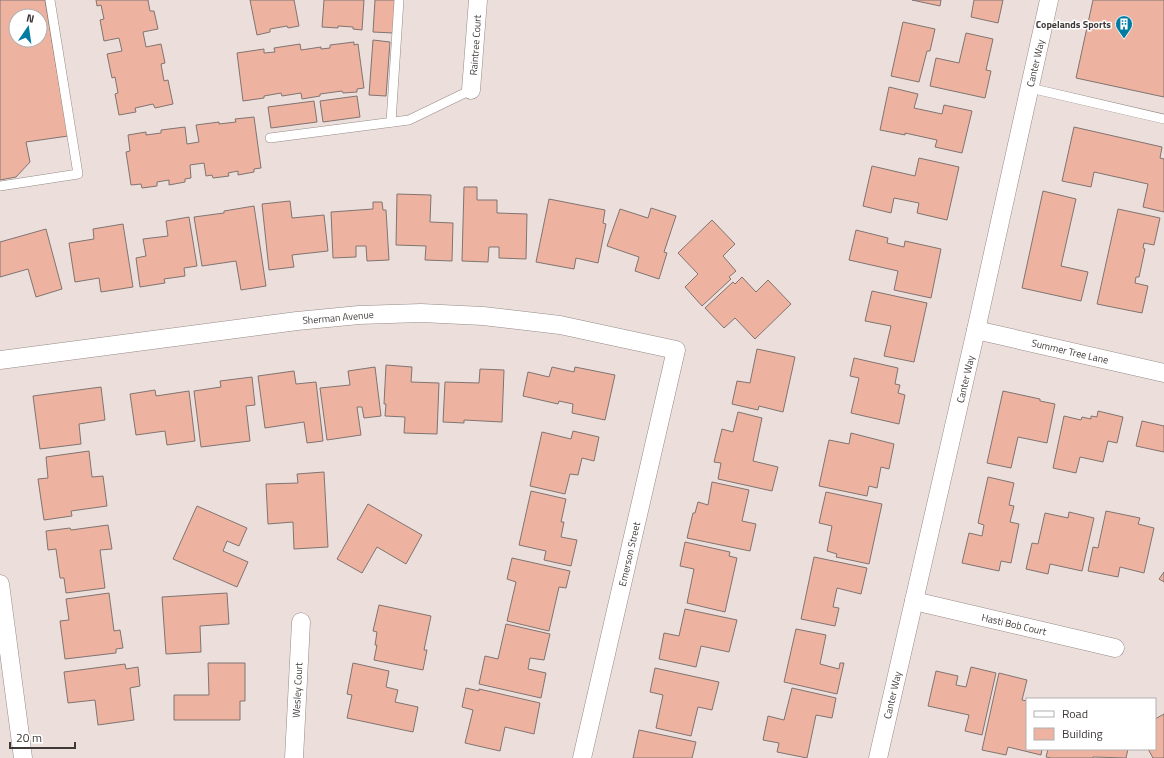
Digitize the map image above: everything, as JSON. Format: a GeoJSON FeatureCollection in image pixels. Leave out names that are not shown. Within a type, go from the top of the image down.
{"type":"FeatureCollection","features":[{"type":"Feature","properties":{"kind":"street","name":"Raintree Court"},"geometry":{"type":"LineString","coordinates":[[471,90],[478,0]]}},
{"type":"Feature","properties":{"kind":"street","name":"Canter Way"},"geometry":{"type":"LineString","coordinates":[[878,758],[976,330],[1049,0]]}},
{"type":"Feature","properties":{"kind":"street","name":"Sherman Avenue"},"geometry":{"type":"LineString","coordinates":[[0,360],[297,321],[359,315],[421,313],[483,316],[560,325],[676,350]]}},
{"type":"Feature","properties":{"kind":"street","name":"Summer Tree Lane"},"geometry":{"type":"LineString","coordinates":[[976,330],[1164,373]]}},
{"type":"Feature","properties":{"kind":"street","name":"Emerson Street"},"geometry":{"type":"LineString","coordinates":[[582,758],[676,350]]}},
{"type":"Feature","properties":{"kind":"street"},"geometry":{"type":"LineString","coordinates":[[0,584],[23,758]]}},
{"type":"Feature","properties":{"kind":"street","name":"Hasti Bob Court"},"geometry":{"type":"LineString","coordinates":[[914,601],[1115,648]]}},
{"type":"Feature","properties":{"kind":"street","name":"Wesley Court"},"geometry":{"type":"LineString","coordinates":[[294,758],[301,622]]}},
{"type":"Feature","properties":{"kind":"lane"},"geometry":{"type":"LineString","coordinates":[[0,186],[78,174],[50,0]]}},
{"type":"Feature","properties":{"kind":"lane"},"geometry":{"type":"LineString","coordinates":[[391,122],[399,0]]}},
{"type":"Feature","properties":{"kind":"lane"},"geometry":{"type":"LineString","coordinates":[[1030,88],[1164,119]]}},
{"type":"Feature","properties":{"kind":"lane"},"geometry":{"type":"LineString","coordinates":[[270,138],[409,120],[471,90]]}},
{"type":"Feature","properties":{"kind":"building"},"geometry":{"type":"Polygon","coordinates":[[[0,0],[45,0],[46,8],[8,8],[8,48],[48,48],[48,18],[68,136],[26,142],[30,162],[16,177],[0,180],[0,0]]]}},
{"type":"Feature","properties":{"kind":"building"},"geometry":{"type":"Polygon","coordinates":[[[96,0],[148,0],[150,11],[154,11],[158,29],[143,32],[146,47],[161,44],[165,63],[161,64],[164,81],[168,80],[173,104],[155,108],[153,104],[135,108],[136,112],[119,115],[115,94],[118,93],[115,77],[112,78],[107,54],[122,51],[119,38],[104,41],[100,20],[104,19],[101,5],[97,6],[96,0]]]}},
{"type":"Feature","properties":{"kind":"building"},"geometry":{"type":"Polygon","coordinates":[[[250,0],[294,0],[299,26],[288,28],[287,26],[270,29],[270,32],[257,35],[250,0]]]}},
{"type":"Feature","properties":{"kind":"building"},"geometry":{"type":"Polygon","coordinates":[[[324,0],[364,0],[362,30],[353,29],[353,27],[322,27],[324,0]]]}},
{"type":"Feature","properties":{"kind":"building"},"geometry":{"type":"Polygon","coordinates":[[[375,0],[396,0],[393,33],[373,32],[375,0]]]}},
{"type":"Feature","properties":{"kind":"building"},"geometry":{"type":"Polygon","coordinates":[[[912,0],[941,0],[940,6],[912,0]]]}},
{"type":"Feature","properties":{"kind":"building"},"geometry":{"type":"Polygon","coordinates":[[[974,0],[1003,0],[998,23],[971,17],[974,0]]]}},
{"type":"Feature","properties":{"kind":"building","name":"Copelands Sports"},"geometry":{"type":"Polygon","coordinates":[[[1093,0],[1164,0],[1164,97],[1076,78],[1093,0]]]}},
{"type":"Feature","properties":{"kind":"building"},"geometry":{"type":"Polygon","coordinates":[[[903,22],[935,29],[930,51],[927,51],[919,82],[891,76],[903,22]]]}},
{"type":"Feature","properties":{"kind":"building"},"geometry":{"type":"Polygon","coordinates":[[[966,33],[993,39],[986,70],[991,71],[985,98],[930,86],[936,58],[959,63],[966,33]]]}},
{"type":"Feature","properties":{"kind":"building"},"geometry":{"type":"Polygon","coordinates":[[[373,40],[390,42],[386,96],[369,95],[373,40]]]}},
{"type":"Feature","properties":{"kind":"building"},"geometry":{"type":"Polygon","coordinates":[[[354,42],[354,45],[358,44],[364,88],[357,89],[357,92],[343,93],[342,91],[320,94],[320,96],[302,99],[301,93],[282,96],[281,93],[264,96],[264,98],[243,101],[237,53],[264,49],[264,53],[275,52],[274,48],[300,44],[301,50],[321,47],[321,49],[330,48],[330,45],[354,42]]]}},
{"type":"Feature","properties":{"kind":"building"},"geometry":{"type":"Polygon","coordinates":[[[889,87],[918,94],[914,108],[942,114],[944,105],[972,111],[962,153],[935,147],[937,140],[905,133],[905,135],[880,130],[889,87]]]}},
{"type":"Feature","properties":{"kind":"building"},"geometry":{"type":"Polygon","coordinates":[[[357,96],[360,117],[323,122],[320,101],[357,96]]]}},
{"type":"Feature","properties":{"kind":"building"},"geometry":{"type":"Polygon","coordinates":[[[314,101],[317,122],[271,128],[268,107],[314,101]]]}},
{"type":"Feature","properties":{"kind":"building"},"geometry":{"type":"Polygon","coordinates":[[[254,117],[261,168],[254,169],[254,172],[238,175],[238,171],[228,173],[229,176],[213,178],[212,175],[206,176],[204,163],[190,165],[191,178],[185,179],[185,182],[169,185],[169,180],[157,182],[157,186],[142,188],[141,184],[131,185],[126,152],[130,151],[128,135],[146,132],[146,135],[161,133],[161,130],[185,127],[187,144],[199,142],[196,125],[219,122],[219,124],[236,122],[235,119],[254,117]]]}},
{"type":"Feature","properties":{"kind":"building"},"geometry":{"type":"Polygon","coordinates":[[[1074,127],[1162,147],[1160,158],[1164,159],[1164,212],[1143,207],[1148,184],[1094,172],[1091,187],[1062,181],[1074,127]]]}},
{"type":"Feature","properties":{"kind":"building"},"geometry":{"type":"Polygon","coordinates":[[[919,158],[959,167],[947,220],[917,213],[919,203],[894,198],[891,213],[863,206],[872,166],[915,176],[919,158]]]}},
{"type":"Feature","properties":{"kind":"building"},"geometry":{"type":"Polygon","coordinates":[[[464,187],[477,187],[477,200],[497,200],[497,213],[527,214],[526,259],[499,258],[499,247],[489,247],[488,262],[462,261],[464,187]]]}},
{"type":"Feature","properties":{"kind":"building"},"geometry":{"type":"Polygon","coordinates":[[[1043,191],[1076,199],[1061,266],[1088,272],[1081,301],[1022,288],[1043,191]]]}},
{"type":"Feature","properties":{"kind":"building"},"geometry":{"type":"Polygon","coordinates":[[[397,194],[431,195],[430,222],[453,223],[452,261],[425,260],[426,246],[396,245],[397,194]]]}},
{"type":"Feature","properties":{"kind":"building"},"geometry":{"type":"Polygon","coordinates":[[[549,199],[605,210],[603,223],[606,224],[598,263],[576,258],[574,269],[536,262],[549,199]]]}},
{"type":"Feature","properties":{"kind":"building"},"geometry":{"type":"Polygon","coordinates":[[[290,201],[292,218],[324,215],[328,251],[292,255],[294,267],[269,270],[262,204],[290,201]]]}},
{"type":"Feature","properties":{"kind":"building"},"geometry":{"type":"Polygon","coordinates":[[[373,202],[382,202],[383,210],[386,210],[389,260],[367,261],[366,246],[356,246],[356,257],[333,258],[331,212],[373,209],[373,202]]]}},
{"type":"Feature","properties":{"kind":"building"},"geometry":{"type":"Polygon","coordinates":[[[254,206],[266,286],[241,290],[236,261],[202,266],[194,217],[224,213],[224,211],[254,206]]]}},
{"type":"Feature","properties":{"kind":"building"},"geometry":{"type":"Polygon","coordinates":[[[651,208],[676,216],[664,252],[667,253],[659,279],[635,271],[639,257],[607,246],[620,209],[648,218],[651,208]]]}},
{"type":"Feature","properties":{"kind":"building"},"geometry":{"type":"Polygon","coordinates":[[[1118,209],[1160,218],[1154,245],[1144,243],[1143,248],[1145,249],[1139,277],[1136,277],[1135,283],[1148,286],[1142,313],[1097,304],[1118,209]]]}},
{"type":"Feature","properties":{"kind":"building"},"geometry":{"type":"Polygon","coordinates":[[[189,217],[197,266],[184,268],[185,276],[164,279],[165,283],[140,287],[136,258],[146,256],[143,239],[168,236],[166,221],[189,217]]]}},
{"type":"Feature","properties":{"kind":"building"},"geometry":{"type":"Polygon","coordinates":[[[712,220],[735,244],[723,256],[736,271],[729,277],[731,279],[702,306],[685,287],[698,274],[678,253],[712,220]]]}},
{"type":"Feature","properties":{"kind":"building"},"geometry":{"type":"Polygon","coordinates":[[[123,224],[133,287],[101,292],[99,278],[75,282],[69,243],[94,239],[93,229],[123,224]]]}},
{"type":"Feature","properties":{"kind":"building"},"geometry":{"type":"Polygon","coordinates":[[[46,229],[62,289],[36,297],[28,269],[0,277],[0,242],[46,229]]]}},
{"type":"Feature","properties":{"kind":"building"},"geometry":{"type":"Polygon","coordinates":[[[856,230],[888,238],[887,243],[904,247],[905,241],[941,249],[931,298],[894,290],[898,271],[849,260],[856,230]]]}},
{"type":"Feature","properties":{"kind":"building"},"geometry":{"type":"Polygon","coordinates":[[[742,277],[756,292],[768,280],[791,304],[755,339],[735,318],[724,328],[705,308],[733,282],[735,284],[742,277]]]}},
{"type":"Feature","properties":{"kind":"building"},"geometry":{"type":"Polygon","coordinates":[[[872,291],[927,303],[914,362],[884,356],[891,326],[865,321],[872,291]]]}},
{"type":"Feature","properties":{"kind":"building"},"geometry":{"type":"Polygon","coordinates":[[[757,349],[795,357],[783,412],[759,406],[758,410],[732,404],[737,381],[750,383],[757,349]]]}},
{"type":"Feature","properties":{"kind":"building"},"geometry":{"type":"Polygon","coordinates":[[[854,358],[898,368],[895,384],[900,385],[898,393],[905,395],[899,424],[851,413],[859,378],[850,376],[854,358]]]}},
{"type":"Feature","properties":{"kind":"building"},"geometry":{"type":"Polygon","coordinates":[[[386,365],[412,367],[411,382],[439,383],[437,434],[404,433],[405,417],[385,416],[386,404],[384,404],[386,365]]]}},
{"type":"Feature","properties":{"kind":"building"},"geometry":{"type":"Polygon","coordinates":[[[375,367],[381,416],[364,418],[362,407],[357,407],[361,435],[327,440],[320,388],[350,385],[348,371],[375,367]]]}},
{"type":"Feature","properties":{"kind":"building"},"geometry":{"type":"Polygon","coordinates":[[[552,367],[574,372],[575,367],[615,375],[605,420],[572,413],[573,404],[559,401],[558,404],[523,396],[528,372],[549,377],[552,367]]]}},
{"type":"Feature","properties":{"kind":"building"},"geometry":{"type":"Polygon","coordinates":[[[480,369],[504,370],[502,422],[464,420],[464,423],[443,422],[445,382],[479,383],[480,369]]]}},
{"type":"Feature","properties":{"kind":"building"},"geometry":{"type":"Polygon","coordinates":[[[294,371],[296,384],[316,382],[323,441],[307,443],[304,422],[265,428],[258,376],[294,371]]]}},
{"type":"Feature","properties":{"kind":"building"},"geometry":{"type":"Polygon","coordinates":[[[252,377],[255,405],[246,406],[250,441],[201,447],[194,391],[221,387],[220,381],[252,377]]]}},
{"type":"Feature","properties":{"kind":"building"},"geometry":{"type":"Polygon","coordinates":[[[101,387],[105,420],[79,424],[81,444],[40,449],[33,396],[101,387]]]}},
{"type":"Feature","properties":{"kind":"building"},"geometry":{"type":"Polygon","coordinates":[[[155,390],[156,396],[189,391],[195,441],[167,445],[165,431],[136,435],[130,394],[155,390]]]}},
{"type":"Feature","properties":{"kind":"building"},"geometry":{"type":"Polygon","coordinates":[[[1003,391],[1040,399],[1040,401],[1055,404],[1047,443],[1018,437],[1011,468],[987,463],[1003,391]]]}},
{"type":"Feature","properties":{"kind":"building"},"geometry":{"type":"Polygon","coordinates":[[[1098,411],[1123,417],[1117,443],[1108,441],[1103,462],[1080,457],[1076,473],[1053,468],[1064,416],[1081,420],[1082,417],[1091,419],[1091,416],[1097,417],[1098,411]]]}},
{"type":"Feature","properties":{"kind":"building"},"geometry":{"type":"Polygon","coordinates":[[[738,412],[762,418],[753,461],[778,467],[772,491],[718,479],[721,463],[714,462],[722,429],[733,432],[738,412]]]}},
{"type":"Feature","properties":{"kind":"building"},"geometry":{"type":"Polygon","coordinates":[[[1142,421],[1164,426],[1164,452],[1136,446],[1142,421]]]}},
{"type":"Feature","properties":{"kind":"building"},"geometry":{"type":"Polygon","coordinates":[[[573,431],[599,437],[594,461],[582,458],[578,475],[570,474],[565,494],[530,486],[542,432],[571,439],[573,431]]]}},
{"type":"Feature","properties":{"kind":"building"},"geometry":{"type":"Polygon","coordinates":[[[851,433],[894,444],[889,469],[881,467],[877,488],[869,486],[867,496],[819,486],[829,440],[849,444],[851,433]]]}},
{"type":"Feature","properties":{"kind":"building"},"geometry":{"type":"Polygon","coordinates":[[[89,451],[92,477],[103,476],[107,506],[71,511],[72,516],[44,520],[38,479],[48,478],[46,457],[89,451]]]}},
{"type":"Feature","properties":{"kind":"building"},"geometry":{"type":"Polygon","coordinates":[[[324,472],[328,547],[294,549],[293,522],[268,524],[266,484],[298,483],[297,474],[324,472]]]}},
{"type":"Feature","properties":{"kind":"building"},"geometry":{"type":"Polygon","coordinates":[[[988,477],[1014,483],[1009,505],[1014,506],[1010,522],[1019,524],[1011,563],[1001,561],[999,571],[962,563],[969,533],[982,536],[984,525],[978,523],[988,477]]]}},
{"type":"Feature","properties":{"kind":"building"},"geometry":{"type":"Polygon","coordinates":[[[712,482],[749,490],[742,521],[756,524],[750,551],[687,538],[693,513],[695,513],[698,502],[708,505],[712,482]]]}},
{"type":"Feature","properties":{"kind":"building"},"geometry":{"type":"Polygon","coordinates":[[[531,491],[566,499],[561,522],[564,522],[561,537],[577,540],[571,566],[544,560],[546,551],[519,545],[531,491]]]}},
{"type":"Feature","properties":{"kind":"building"},"geometry":{"type":"Polygon","coordinates":[[[826,492],[882,504],[869,564],[836,557],[837,554],[827,551],[832,526],[819,523],[826,492]]]}},
{"type":"Feature","properties":{"kind":"building"},"geometry":{"type":"Polygon","coordinates":[[[368,504],[422,535],[406,564],[377,547],[362,573],[337,559],[368,504]]]}},
{"type":"Feature","properties":{"kind":"building"},"geometry":{"type":"Polygon","coordinates":[[[197,506],[247,528],[239,546],[227,541],[223,551],[248,562],[237,587],[173,559],[197,506]]]}},
{"type":"Feature","properties":{"kind":"building"},"geometry":{"type":"Polygon","coordinates":[[[1106,511],[1140,518],[1138,524],[1154,528],[1144,573],[1120,567],[1118,577],[1088,571],[1093,547],[1098,548],[1106,511]]]}},
{"type":"Feature","properties":{"kind":"building"},"geometry":{"type":"Polygon","coordinates":[[[1069,512],[1094,518],[1082,571],[1050,564],[1048,574],[1026,569],[1032,543],[1038,544],[1045,513],[1068,518],[1069,512]]]}},
{"type":"Feature","properties":{"kind":"building"},"geometry":{"type":"Polygon","coordinates":[[[108,525],[112,549],[100,550],[105,588],[66,593],[64,578],[60,578],[56,549],[48,550],[46,531],[70,528],[71,530],[108,525]]]}},
{"type":"Feature","properties":{"kind":"building"},"geometry":{"type":"Polygon","coordinates":[[[685,542],[730,552],[729,556],[737,558],[725,612],[687,603],[694,569],[680,566],[685,542]]]}},
{"type":"Feature","properties":{"kind":"building"},"geometry":{"type":"Polygon","coordinates":[[[814,557],[867,568],[861,594],[837,588],[833,607],[839,608],[835,626],[801,619],[814,557]]]}},
{"type":"Feature","properties":{"kind":"building"},"geometry":{"type":"Polygon","coordinates":[[[512,558],[570,571],[566,588],[559,587],[549,631],[507,621],[516,582],[507,579],[512,558]]]}},
{"type":"Feature","properties":{"kind":"building"},"geometry":{"type":"Polygon","coordinates":[[[1164,572],[1164,582],[1159,579],[1164,572]]]}},
{"type":"Feature","properties":{"kind":"building"},"geometry":{"type":"Polygon","coordinates":[[[109,593],[114,631],[120,630],[123,648],[116,649],[116,653],[65,659],[60,621],[69,620],[66,599],[109,593]]]}},
{"type":"Feature","properties":{"kind":"building"},"geometry":{"type":"Polygon","coordinates":[[[227,593],[229,624],[200,626],[201,652],[166,654],[162,597],[227,593]]]}},
{"type":"Feature","properties":{"kind":"building"},"geometry":{"type":"Polygon","coordinates":[[[379,605],[431,616],[424,650],[427,650],[423,670],[374,660],[377,645],[375,645],[377,632],[373,631],[379,605]]]}},
{"type":"Feature","properties":{"kind":"building"},"geometry":{"type":"Polygon","coordinates":[[[685,609],[737,620],[729,652],[701,646],[696,667],[659,659],[664,633],[679,636],[685,609]]]}},
{"type":"Feature","properties":{"kind":"building"},"geometry":{"type":"Polygon","coordinates":[[[506,624],[550,634],[544,660],[530,658],[528,669],[546,673],[541,698],[479,684],[485,656],[498,659],[506,624]]]}},
{"type":"Feature","properties":{"kind":"building"},"geometry":{"type":"Polygon","coordinates":[[[796,629],[826,635],[820,664],[839,669],[840,663],[844,663],[837,694],[784,682],[796,629]]]}},
{"type":"Feature","properties":{"kind":"building"},"geometry":{"type":"Polygon","coordinates":[[[208,663],[245,663],[245,701],[240,701],[240,720],[174,720],[174,695],[209,695],[208,663]]]}},
{"type":"Feature","properties":{"kind":"building"},"geometry":{"type":"Polygon","coordinates":[[[353,663],[389,671],[386,687],[398,690],[395,702],[418,707],[413,732],[347,718],[352,695],[347,694],[353,663]]]}},
{"type":"Feature","properties":{"kind":"building"},"geometry":{"type":"Polygon","coordinates":[[[125,664],[126,669],[138,667],[140,686],[130,688],[134,720],[98,725],[95,700],[68,703],[64,672],[125,664]]]}},
{"type":"Feature","properties":{"kind":"building"},"geometry":{"type":"Polygon","coordinates":[[[971,667],[996,673],[982,735],[965,731],[969,715],[928,706],[936,671],[958,676],[956,685],[966,687],[971,667]]]}},
{"type":"Feature","properties":{"kind":"building"},"geometry":{"type":"Polygon","coordinates":[[[655,668],[719,682],[712,710],[698,707],[691,736],[656,728],[663,695],[650,692],[655,668]]]}},
{"type":"Feature","properties":{"kind":"building"},"geometry":{"type":"Polygon","coordinates":[[[999,673],[1027,680],[1022,700],[1026,701],[1026,750],[1042,750],[1041,755],[1008,747],[1006,755],[982,750],[999,673]]]}},
{"type":"Feature","properties":{"kind":"building"},"geometry":{"type":"Polygon","coordinates":[[[466,688],[479,691],[479,689],[540,703],[534,734],[505,727],[500,751],[465,743],[473,710],[462,707],[466,688]]]}},
{"type":"Feature","properties":{"kind":"building"},"geometry":{"type":"Polygon","coordinates":[[[792,688],[836,698],[832,718],[816,715],[807,758],[777,752],[779,743],[763,740],[768,716],[784,720],[792,688]]]}},
{"type":"Feature","properties":{"kind":"building"},"geometry":{"type":"Polygon","coordinates":[[[1164,714],[1164,758],[1153,758],[1149,750],[1156,750],[1156,718],[1164,714]]]}},
{"type":"Feature","properties":{"kind":"building"},"geometry":{"type":"Polygon","coordinates":[[[639,730],[696,742],[692,758],[633,758],[639,730]]]}},
{"type":"Feature","properties":{"kind":"building"},"geometry":{"type":"Polygon","coordinates":[[[1048,750],[1128,750],[1126,758],[1046,757],[1048,750]]]}},
{"type":"Feature","properties":{"kind":"place","name":"Copelands Sports"},"geometry":{"type":"Point","coordinates":[1124,39]}}]}
